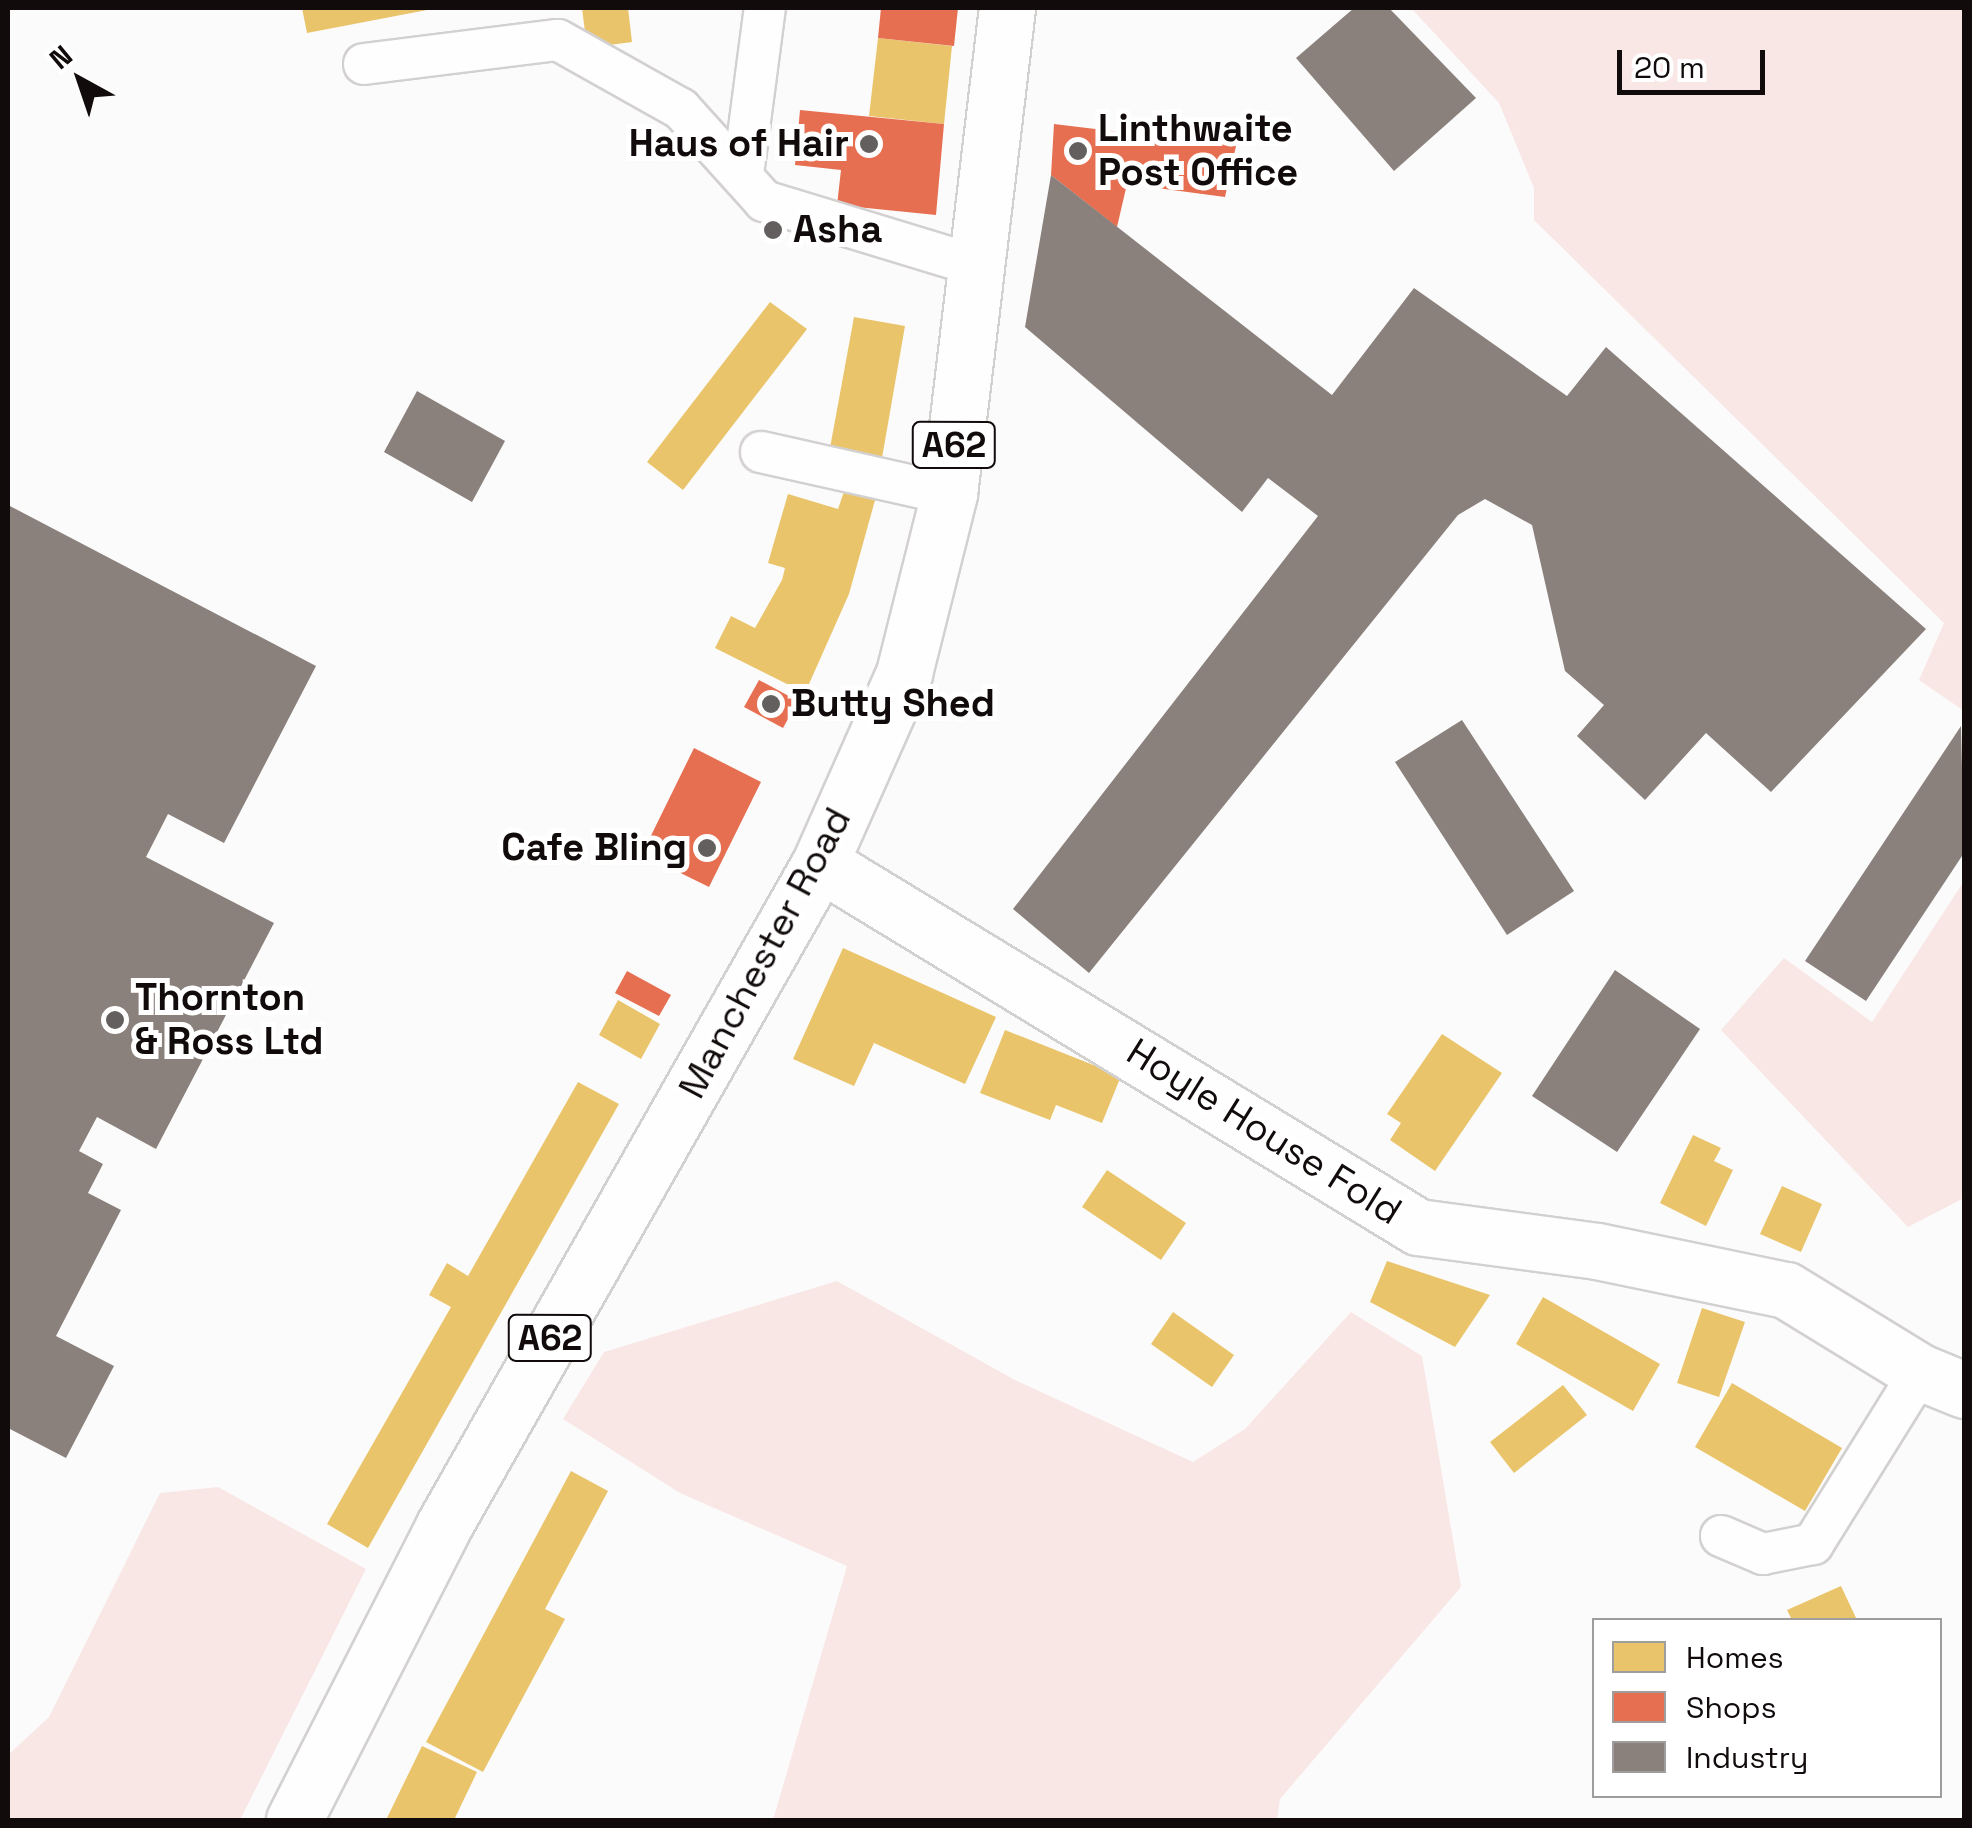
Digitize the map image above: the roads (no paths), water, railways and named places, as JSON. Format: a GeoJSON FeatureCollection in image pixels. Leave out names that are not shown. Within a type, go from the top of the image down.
{"type":"FeatureCollection","features":[{"type":"Feature","properties":{"kind":"main road","name":"Manchester Road"},"geometry":{"type":"LineString","coordinates":[[294,1820],[443,1527],[820,863],[904,673],[949,494],[981,267],[1007,8]]}},
{"type":"Feature","properties":{"kind":"main road","name":"Hoyle House Fold"},"geometry":{"type":"LineString","coordinates":[[820,863],[1418,1228],[1597,1252],[1786,1290],[1942,1381]]}},
{"type":"Feature","properties":{"kind":"street"},"geometry":{"type":"LineString","coordinates":[[743,174],[765,8]]}},
{"type":"Feature","properties":{"kind":"street"},"geometry":{"type":"LineString","coordinates":[[364,64],[558,40],[681,109],[764,201],[981,267]]}},
{"type":"Feature","properties":{"kind":"street"},"geometry":{"type":"LineString","coordinates":[[761,452],[949,494]]}},
{"type":"Feature","properties":{"kind":"street"},"geometry":{"type":"LineString","coordinates":[[1721,1536],[1763,1554],[1813,1544],[1942,1381]]}},
{"type":"Feature","properties":{"kind":"place","name":"Haus of Hair"},"geometry":{"type":"Point","coordinates":[869,144]}},
{"type":"Feature","properties":{"kind":"place","name":"Linthwaite Post Office"},"geometry":{"type":"Point","coordinates":[1078,151]}},
{"type":"Feature","properties":{"kind":"place","name":"Asha"},"geometry":{"type":"Point","coordinates":[773,230]}},
{"type":"Feature","properties":{"kind":"place","name":"Butty Shed"},"geometry":{"type":"Point","coordinates":[771,704]}},
{"type":"Feature","properties":{"kind":"place","name":"Cafe Bling"},"geometry":{"type":"Point","coordinates":[707,848]}},
{"type":"Feature","properties":{"kind":"place","name":"Thornton & Ross Ltd"},"geometry":{"type":"Point","coordinates":[115,1020]}}]}
